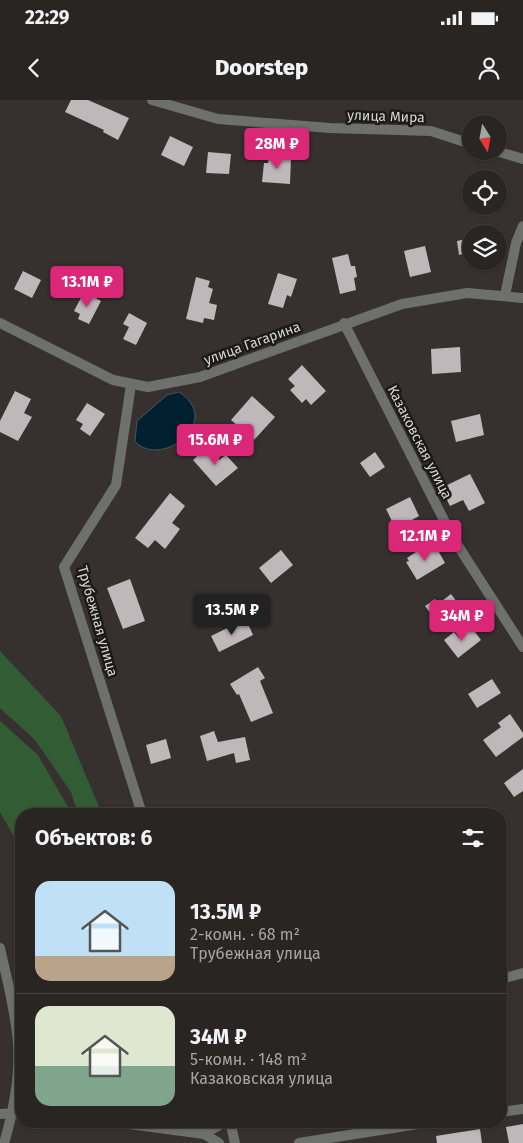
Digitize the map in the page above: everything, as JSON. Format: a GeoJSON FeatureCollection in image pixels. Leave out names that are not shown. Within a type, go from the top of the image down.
{"type":"FeatureCollection","features":[{"type":"Feature","properties":{"kind":"street","name":"улица Мира"},"geometry":{"type":"LineString","coordinates":[[152,100],[218,119],[330,128],[430,132],[462,141]]}},
{"type":"Feature","properties":{"kind":"street"},"geometry":{"type":"LineString","coordinates":[[508,155],[523,159]]}},
{"type":"Feature","properties":{"kind":"street"},"geometry":{"type":"LineString","coordinates":[[505,295],[516,243],[523,226]]}},
{"type":"Feature","properties":{"kind":"street","name":"улица Гагарина"},"geometry":{"type":"LineString","coordinates":[[0,323],[113,380],[148,387],[200,377],[402,304],[467,293],[523,298]]}},
{"type":"Feature","properties":{"kind":"street","name":"Казаковская улица"},"geometry":{"type":"LineString","coordinates":[[344,324],[454,538],[523,647]]}},
{"type":"Feature","properties":{"kind":"street","name":"Трубежная улица"},"geometry":{"type":"LineString","coordinates":[[131,385],[116,486],[64,567],[140,808]]}},
{"type":"Feature","properties":{"kind":"street"},"geometry":{"type":"LineString","coordinates":[[0,948],[15,1024]]}},
{"type":"Feature","properties":{"kind":"street"},"geometry":{"type":"LineString","coordinates":[[507,978],[523,974]]}},
{"type":"Feature","properties":{"kind":"street"},"geometry":{"type":"LineString","coordinates":[[507,1111],[523,1109]]}},
{"type":"Feature","properties":{"kind":"street"},"geometry":{"type":"LineString","coordinates":[[0,1114],[15,1113]]}},
{"type":"Feature","properties":{"kind":"street"},"geometry":{"type":"LineString","coordinates":[[4,1143],[15,1118]]}},
{"type":"Feature","properties":{"kind":"street"},"geometry":{"type":"LineString","coordinates":[[159,1128],[204,1134],[219,1143]]}},
{"type":"Feature","properties":{"kind":"street"},"geometry":{"type":"LineString","coordinates":[[204,1134],[214,1128]]}},
{"type":"Feature","properties":{"kind":"street"},"geometry":{"type":"LineString","coordinates":[[232,1128],[235,1143]]}},
{"type":"Feature","properties":{"kind":"street"},"geometry":{"type":"LineString","coordinates":[[299,1143],[393,1128]]}},
{"type":"Feature","properties":{"kind":"green space"},"geometry":{"type":"Polygon","coordinates":[[[0,651],[61,716],[99,808],[76,808],[71,792],[35,740],[0,708],[0,651]]]}},
{"type":"Feature","properties":{"kind":"green space"},"geometry":{"type":"Polygon","coordinates":[[[0,721],[38,755],[69,808],[15,808],[15,838],[0,812],[0,721]]]}},
{"type":"Feature","properties":{"kind":"water"},"geometry":{"type":"Polygon","coordinates":[[[179,392],[191,404],[195,416],[192,428],[183,439],[172,446],[158,450],[146,448],[135,441],[137,421],[167,395],[179,392]]]}},
{"type":"Feature","properties":{"kind":"building"},"geometry":{"type":"Polygon","coordinates":[[[71,100],[88,100],[129,118],[118,140],[103,132],[104,130],[65,112],[71,100]]]}},
{"type":"Feature","properties":{"kind":"building"},"geometry":{"type":"Polygon","coordinates":[[[170,136],[193,147],[184,166],[161,155],[170,136]]]}},
{"type":"Feature","properties":{"kind":"building"},"geometry":{"type":"Polygon","coordinates":[[[208,152],[231,154],[229,174],[206,173],[208,152]]]}},
{"type":"Feature","properties":{"kind":"building"},"geometry":{"type":"Polygon","coordinates":[[[269,156],[291,157],[290,184],[262,182],[264,163],[268,163],[269,156]]]}},
{"type":"Feature","properties":{"kind":"building"},"geometry":{"type":"Polygon","coordinates":[[[462,240],[462,254],[459,255],[457,241],[462,240]]]}},
{"type":"Feature","properties":{"kind":"building"},"geometry":{"type":"Polygon","coordinates":[[[425,246],[431,272],[410,277],[404,251],[425,246]]]}},
{"type":"Feature","properties":{"kind":"building"},"geometry":{"type":"Polygon","coordinates":[[[348,254],[351,266],[355,266],[357,277],[354,278],[356,290],[340,294],[332,258],[348,254]]]}},
{"type":"Feature","properties":{"kind":"building"},"geometry":{"type":"Polygon","coordinates":[[[23,271],[41,280],[32,298],[14,289],[23,271]]]}},
{"type":"Feature","properties":{"kind":"building"},"geometry":{"type":"Polygon","coordinates":[[[278,273],[297,279],[291,297],[287,295],[283,308],[268,304],[278,273]]]}},
{"type":"Feature","properties":{"kind":"building"},"geometry":{"type":"Polygon","coordinates":[[[196,277],[210,281],[208,287],[213,289],[209,303],[217,305],[214,320],[204,318],[203,323],[186,319],[196,277]]]}},
{"type":"Feature","properties":{"kind":"building"},"geometry":{"type":"Polygon","coordinates":[[[84,292],[101,301],[89,324],[78,319],[80,314],[74,311],[84,292]]]}},
{"type":"Feature","properties":{"kind":"building"},"geometry":{"type":"Polygon","coordinates":[[[129,313],[147,323],[136,345],[123,339],[129,327],[123,324],[129,313]]]}},
{"type":"Feature","properties":{"kind":"building"},"geometry":{"type":"Polygon","coordinates":[[[460,347],[461,372],[432,374],[431,349],[460,347]]]}},
{"type":"Feature","properties":{"kind":"building"},"geometry":{"type":"Polygon","coordinates":[[[302,365],[326,391],[311,405],[306,399],[302,403],[290,390],[295,386],[288,379],[302,365]]]}},
{"type":"Feature","properties":{"kind":"building"},"geometry":{"type":"Polygon","coordinates":[[[15,391],[31,399],[24,413],[32,417],[18,441],[0,432],[0,421],[15,391]]]}},
{"type":"Feature","properties":{"kind":"building"},"geometry":{"type":"Polygon","coordinates":[[[252,396],[275,417],[254,440],[231,420],[252,396]]]}},
{"type":"Feature","properties":{"kind":"building"},"geometry":{"type":"Polygon","coordinates":[[[87,403],[105,414],[90,436],[80,429],[83,424],[76,420],[87,403]]]}},
{"type":"Feature","properties":{"kind":"building"},"geometry":{"type":"Polygon","coordinates":[[[480,414],[484,435],[456,442],[451,421],[480,414]]]}},
{"type":"Feature","properties":{"kind":"building"},"geometry":{"type":"Polygon","coordinates":[[[207,447],[219,460],[226,455],[238,468],[216,486],[193,460],[207,447]]]}},
{"type":"Feature","properties":{"kind":"building"},"geometry":{"type":"Polygon","coordinates":[[[375,452],[385,467],[370,477],[360,463],[375,452]]]}},
{"type":"Feature","properties":{"kind":"building"},"geometry":{"type":"Polygon","coordinates":[[[470,474],[485,503],[469,511],[463,500],[450,506],[441,488],[470,474]]]}},
{"type":"Feature","properties":{"kind":"building"},"geometry":{"type":"Polygon","coordinates":[[[170,493],[185,506],[172,523],[180,529],[165,549],[155,540],[148,548],[135,538],[170,493]]]}},
{"type":"Feature","properties":{"kind":"building"},"geometry":{"type":"Polygon","coordinates":[[[410,497],[419,516],[396,529],[386,509],[410,497]]]}},
{"type":"Feature","properties":{"kind":"building"},"geometry":{"type":"Polygon","coordinates":[[[435,545],[445,563],[417,580],[406,562],[409,561],[407,558],[422,548],[424,552],[435,545]]]}},
{"type":"Feature","properties":{"kind":"building"},"geometry":{"type":"Polygon","coordinates":[[[281,550],[293,565],[271,583],[259,568],[281,550]]]}},
{"type":"Feature","properties":{"kind":"building"},"geometry":{"type":"Polygon","coordinates":[[[130,579],[145,621],[123,629],[107,588],[130,579]]]}},
{"type":"Feature","properties":{"kind":"building"},"geometry":{"type":"Polygon","coordinates":[[[451,594],[460,606],[438,623],[425,606],[435,599],[438,604],[451,594]]]}},
{"type":"Feature","properties":{"kind":"building"},"geometry":{"type":"Polygon","coordinates":[[[246,619],[253,635],[219,652],[211,636],[246,619]]]}},
{"type":"Feature","properties":{"kind":"building"},"geometry":{"type":"Polygon","coordinates":[[[472,628],[481,640],[458,658],[444,640],[454,632],[459,638],[472,628]]]}},
{"type":"Feature","properties":{"kind":"building"},"geometry":{"type":"Polygon","coordinates":[[[258,667],[265,678],[260,681],[273,713],[251,722],[239,694],[237,695],[230,684],[258,667]]]}},
{"type":"Feature","properties":{"kind":"building"},"geometry":{"type":"Polygon","coordinates":[[[492,679],[501,693],[477,708],[468,694],[492,679]]]}},
{"type":"Feature","properties":{"kind":"building"},"geometry":{"type":"Polygon","coordinates":[[[510,714],[523,733],[523,737],[496,757],[483,740],[501,727],[498,723],[510,714]]]}},
{"type":"Feature","properties":{"kind":"building"},"geometry":{"type":"Polygon","coordinates":[[[214,731],[218,742],[245,737],[250,760],[236,763],[234,753],[207,761],[200,736],[214,731]]]}},
{"type":"Feature","properties":{"kind":"building"},"geometry":{"type":"Polygon","coordinates":[[[166,739],[171,758],[151,764],[146,745],[166,739]]]}},
{"type":"Feature","properties":{"kind":"building"},"geometry":{"type":"Polygon","coordinates":[[[523,769],[523,791],[514,797],[504,783],[523,769]]]}},
{"type":"Feature","properties":{"kind":"building"},"geometry":{"type":"Polygon","coordinates":[[[523,1124],[523,1143],[509,1143],[507,1127],[523,1124]]]}},
{"type":"Feature","properties":{"kind":"building"},"geometry":{"type":"Polygon","coordinates":[[[480,1129],[482,1143],[437,1143],[436,1136],[480,1129]]]}}]}
